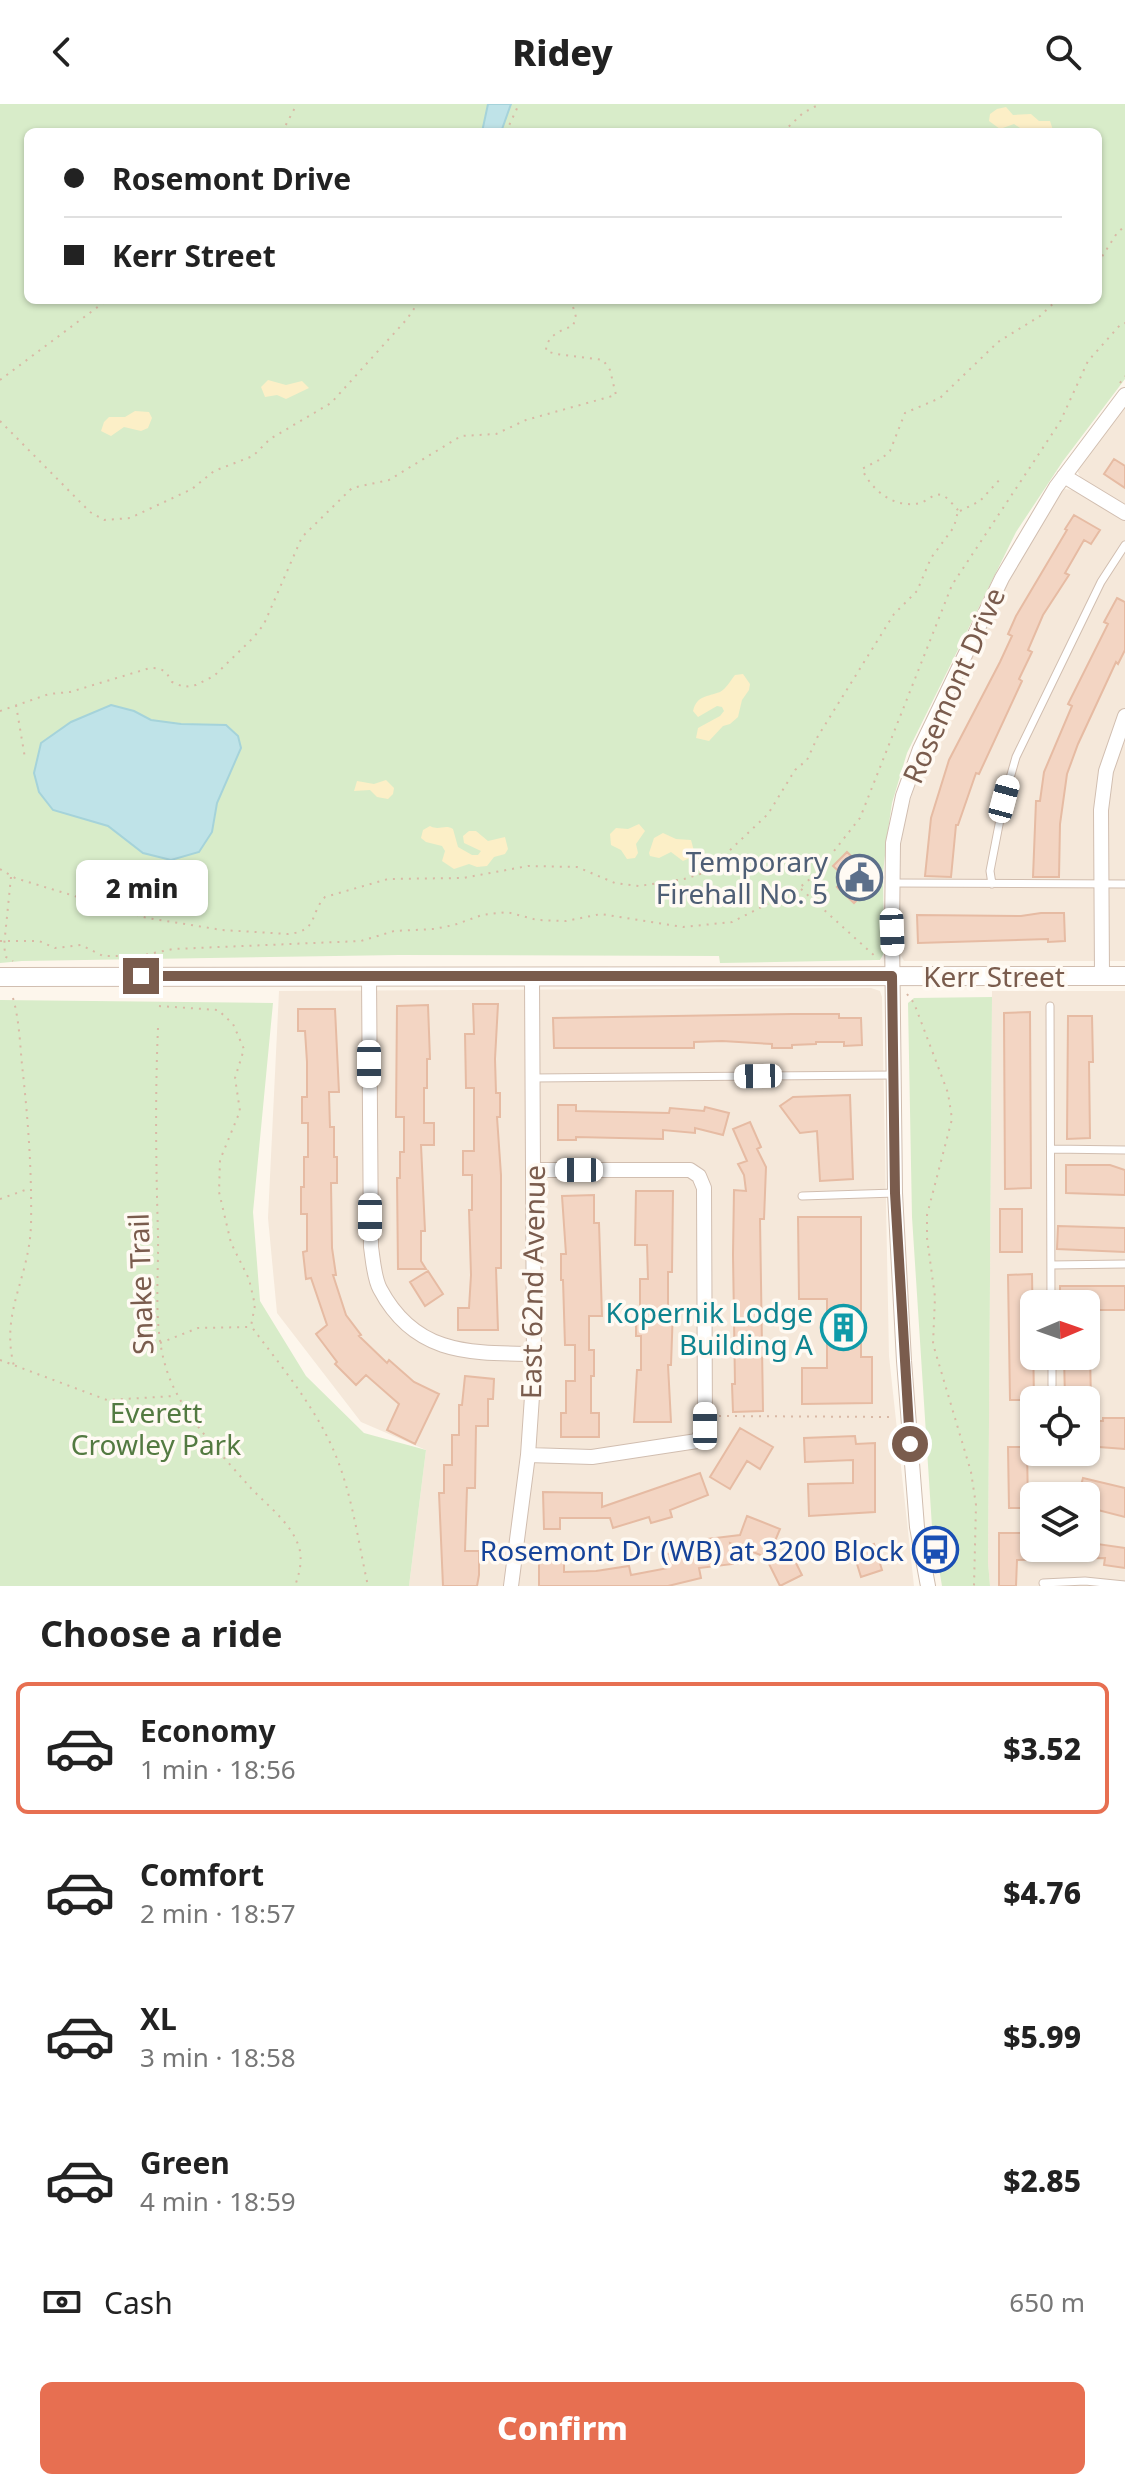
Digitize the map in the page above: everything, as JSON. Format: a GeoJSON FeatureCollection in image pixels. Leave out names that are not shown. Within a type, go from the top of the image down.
{"type":"FeatureCollection","features":[{"type":"Feature","properties":{"kind":"street","name":"Rosemont Drive"},"geometry":{"type":"LineString","coordinates":[[928,1586],[917,1527],[895,1193],[893,843],[903,796],[920,749],[1002,578],[1064,476],[1125,395]]}},
{"type":"Feature","properties":{"kind":"street"},"geometry":{"type":"LineString","coordinates":[[1064,476],[1125,513]]}},
{"type":"Feature","properties":{"kind":"street"},"geometry":{"type":"LineString","coordinates":[[1102,976],[1101,810],[1106,771],[1125,716]]}},
{"type":"Feature","properties":{"kind":"street","name":"Kerr Street"},"geometry":{"type":"LineString","coordinates":[[0,977],[1125,976]]}},
{"type":"Feature","properties":{"kind":"street"},"geometry":{"type":"LineString","coordinates":[[369,977],[371,1247],[378,1287],[404,1323],[436,1344],[469,1353],[534,1354]]}},
{"type":"Feature","properties":{"kind":"street","name":"East 62nd Avenue"},"geometry":{"type":"LineString","coordinates":[[511,1586],[528,1455],[534,1354],[532,977]]}},
{"type":"Feature","properties":{"kind":"street"},"geometry":{"type":"LineString","coordinates":[[528,1455],[592,1457],[697,1441],[705,1426],[704,1188],[699,1176],[690,1170],[534,1170]]}},
{"type":"Feature","properties":{"kind":"lane"},"geometry":{"type":"LineString","coordinates":[[992,884],[990,871],[1016,757],[1101,582],[1125,545]]}},
{"type":"Feature","properties":{"kind":"lane"},"geometry":{"type":"LineString","coordinates":[[892,883],[1125,884]]}},
{"type":"Feature","properties":{"kind":"lane"},"geometry":{"type":"LineString","coordinates":[[1050,1006],[1051,1290]]}},
{"type":"Feature","properties":{"kind":"lane"},"geometry":{"type":"LineString","coordinates":[[533,1078],[894,1075]]}},
{"type":"Feature","properties":{"kind":"lane"},"geometry":{"type":"LineString","coordinates":[[1052,1149],[1125,1150]]}},
{"type":"Feature","properties":{"kind":"lane"},"geometry":{"type":"LineString","coordinates":[[802,1196],[895,1193]]}},
{"type":"Feature","properties":{"kind":"lane"},"geometry":{"type":"LineString","coordinates":[[1051,1265],[1125,1264]]}},
{"type":"Feature","properties":{"kind":"lane"},"geometry":{"type":"LineString","coordinates":[[1052,1370],[1052,1385]]}},
{"type":"Feature","properties":{"kind":"lane"},"geometry":{"type":"LineString","coordinates":[[1043,1583],[1085,1581],[1125,1585]]}},
{"type":"Feature","properties":{"kind":"path"},"geometry":{"type":"LineString","coordinates":[[284,128],[297,104]]}},
{"type":"Feature","properties":{"kind":"path"},"geometry":{"type":"LineString","coordinates":[[508,128],[519,104]]}},
{"type":"Feature","properties":{"kind":"path"},"geometry":{"type":"LineString","coordinates":[[787,128],[803,113],[820,104]]}},
{"type":"Feature","properties":{"kind":"path"},"geometry":{"type":"LineString","coordinates":[[1102,257],[1125,226]]}},
{"type":"Feature","properties":{"kind":"path"},"geometry":{"type":"LineString","coordinates":[[0,380],[102,304]]}},
{"type":"Feature","properties":{"kind":"path"},"geometry":{"type":"LineString","coordinates":[[0,421],[90,512],[104,520],[130,518],[192,489],[214,471],[253,456],[270,439],[331,403],[417,304]]}},
{"type":"Feature","properties":{"kind":"path"},"geometry":{"type":"LineString","coordinates":[[0,711],[49,694],[70,692],[150,668],[162,668],[172,682],[184,687],[214,676],[228,665],[264,624],[302,537],[343,494],[361,485],[389,480],[461,436],[496,434],[526,420],[616,395],[613,378],[603,360],[546,351],[551,337],[573,326],[576,317],[572,304]]}},
{"type":"Feature","properties":{"kind":"path"},"geometry":{"type":"LineString","coordinates":[[958,511],[944,496],[937,495],[922,503],[905,504],[888,499],[877,492],[862,469],[890,451],[905,413],[940,398],[998,342],[1040,316],[1053,304]]}},
{"type":"Feature","properties":{"kind":"path"},"geometry":{"type":"LineString","coordinates":[[141,960],[144,955],[173,949],[361,941],[394,931],[434,929],[482,915],[507,912],[537,920],[566,921],[601,914],[683,927],[732,922],[799,888],[815,875],[860,818],[952,585],[1060,422],[1088,361],[1125,323]]}},
{"type":"Feature","properties":{"kind":"path"},"geometry":{"type":"LineString","coordinates":[[958,511],[980,501],[1002,477]]}},
{"type":"Feature","properties":{"kind":"path"},"geometry":{"type":"LineString","coordinates":[[0,869],[147,918],[222,930],[288,934],[299,933],[311,926],[325,897],[388,879],[463,878],[544,865],[577,867],[615,883],[639,886],[700,876],[768,814],[795,770],[807,760],[818,736],[894,614],[917,591],[931,558],[954,527],[958,511]]}},
{"type":"Feature","properties":{"kind":"path"},"geometry":{"type":"LineString","coordinates":[[16,705],[25,758]]}},
{"type":"Feature","properties":{"kind":"path"},"geometry":{"type":"LineString","coordinates":[[11,875],[2,941],[6,957],[16,963]]}},
{"type":"Feature","properties":{"kind":"path"},"geometry":{"type":"LineString","coordinates":[[799,888],[877,958]]}},
{"type":"Feature","properties":{"kind":"path"},"geometry":{"type":"LineString","coordinates":[[2,941],[39,941],[55,948],[81,945],[103,956],[118,956],[123,960]]}},
{"type":"Feature","properties":{"kind":"path"},"geometry":{"type":"LineString","coordinates":[[907,994],[914,1003],[948,1093],[952,1119],[927,1215],[927,1238],[935,1297],[933,1344],[971,1472],[976,1505],[974,1586]]}},
{"type":"Feature","properties":{"kind":"path"},"geometry":{"type":"LineString","coordinates":[[8,1303],[19,1280],[31,1229],[27,1107],[13,998]]}},
{"type":"Feature","properties":{"kind":"path"},"geometry":{"type":"LineString","coordinates":[[159,1006],[218,1010],[233,1024],[244,1049],[235,1078],[240,1111],[220,1160],[219,1192],[231,1243],[249,1279],[255,1305],[251,1326],[298,1389],[332,1449],[348,1494],[368,1586]]}},
{"type":"Feature","properties":{"kind":"path","name":"Snake Trail"},"geometry":{"type":"LineString","coordinates":[[158,1028],[155,1100],[157,1312],[163,1365],[178,1396],[249,1485],[292,1532],[300,1549],[301,1567],[295,1586]]}},
{"type":"Feature","properties":{"kind":"path"},"geometry":{"type":"LineString","coordinates":[[0,1199],[29,1189]]}},
{"type":"Feature","properties":{"kind":"path"},"geometry":{"type":"LineString","coordinates":[[160,1343],[198,1328],[251,1326]]}},
{"type":"Feature","properties":{"kind":"path"},"geometry":{"type":"LineString","coordinates":[[4,1348],[14,1366]]}},
{"type":"Feature","properties":{"kind":"path"},"geometry":{"type":"LineString","coordinates":[[0,1360],[107,1400],[178,1396]]}},
{"type":"Feature","properties":{"kind":"path"},"geometry":{"type":"LineString","coordinates":[[718,1416],[892,1417]]}},
{"type":"Feature","properties":{"kind":"shaded area"},"geometry":{"type":"Polygon","coordinates":[[[1125,405],[1125,961],[904,961],[899,952],[901,844],[922,760],[1026,546],[1059,492],[1073,490],[1081,479],[1077,470],[1125,405]]]}},
{"type":"Feature","properties":{"kind":"shaded area"},"geometry":{"type":"Polygon","coordinates":[[[871,988],[880,991],[882,997],[889,1356],[914,1586],[409,1586],[426,1450],[361,1422],[277,1313],[268,1218],[279,991],[871,988]]]}},
{"type":"Feature","properties":{"kind":"shaded area"},"geometry":{"type":"Polygon","coordinates":[[[992,991],[1125,991],[1125,1586],[990,1586],[992,991]]]}},
{"type":"Feature","properties":{"kind":"green space"},"geometry":{"type":"Polygon","coordinates":[[[0,104],[1125,104],[1125,379],[1063,461],[1016,532],[907,753],[892,803],[887,837],[883,873],[884,953],[880,960],[720,963],[719,956],[399,955],[0,963],[0,104]]]}},
{"type":"Feature","properties":{"kind":"green space"},"geometry":{"type":"Polygon","coordinates":[[[992,997],[990,1586],[942,1586],[932,1527],[912,1217],[908,1003],[914,998],[992,997]]]}},
{"type":"Feature","properties":{"kind":"green space","name":"Everett Crowley Park"},"geometry":{"type":"Polygon","coordinates":[[[0,1000],[273,1003],[253,1212],[260,1301],[306,1376],[364,1433],[426,1450],[409,1586],[0,1586],[0,1000]]]}},
{"type":"Feature","properties":{"kind":"sand"},"geometry":{"type":"Polygon","coordinates":[[[1006,107],[1013,115],[1031,114],[1039,121],[1050,121],[1052,128],[1020,128],[1014,124],[999,128],[989,121],[990,114],[1006,107]]]}},
{"type":"Feature","properties":{"kind":"sand"},"geometry":{"type":"Polygon","coordinates":[[[268,380],[286,385],[302,381],[309,388],[286,399],[277,395],[265,397],[261,387],[268,380]]]}},
{"type":"Feature","properties":{"kind":"sand"},"geometry":{"type":"Polygon","coordinates":[[[135,411],[149,412],[152,418],[148,428],[141,431],[124,427],[111,436],[101,431],[109,417],[125,417],[135,411]]]}},
{"type":"Feature","properties":{"kind":"sand"},"geometry":{"type":"Polygon","coordinates":[[[743,674],[750,684],[738,717],[723,726],[709,741],[696,738],[698,728],[724,711],[717,706],[698,717],[693,711],[697,702],[720,692],[735,675],[743,674]]]}},
{"type":"Feature","properties":{"kind":"sand"},"geometry":{"type":"Polygon","coordinates":[[[386,780],[394,788],[388,799],[377,797],[370,790],[354,791],[357,781],[374,784],[386,780]]]}},
{"type":"Feature","properties":{"kind":"sand"},"geometry":{"type":"Polygon","coordinates":[[[639,824],[645,831],[636,844],[638,853],[635,858],[627,859],[621,850],[611,845],[610,834],[616,828],[628,829],[639,824]]]}},
{"type":"Feature","properties":{"kind":"sand"},"geometry":{"type":"Polygon","coordinates":[[[430,826],[453,829],[458,847],[472,855],[478,855],[481,851],[464,843],[463,836],[469,831],[476,831],[488,841],[505,837],[508,849],[505,854],[494,857],[487,866],[469,864],[454,869],[442,861],[445,851],[442,846],[421,838],[423,830],[430,826]]]}},
{"type":"Feature","properties":{"kind":"sand"},"geometry":{"type":"Polygon","coordinates":[[[663,833],[676,839],[691,840],[692,857],[683,861],[671,852],[659,858],[650,856],[654,838],[663,833]]]}},
{"type":"Feature","properties":{"kind":"water"},"geometry":{"type":"Polygon","coordinates":[[[488,104],[511,104],[502,128],[483,128],[488,104]]]}},
{"type":"Feature","properties":{"kind":"water"},"geometry":{"type":"Polygon","coordinates":[[[111,705],[134,711],[151,720],[226,725],[238,736],[241,748],[217,803],[212,832],[199,852],[171,860],[143,853],[108,826],[53,810],[39,792],[34,773],[41,743],[71,722],[111,705]]]}},
{"type":"Feature","properties":{"kind":"building"},"geometry":{"type":"Polygon","coordinates":[[[1114,459],[1125,466],[1125,488],[1104,474],[1114,459]]]}},
{"type":"Feature","properties":{"kind":"building"},"geometry":{"type":"Polygon","coordinates":[[[1074,515],[1100,530],[1091,544],[1084,540],[1065,573],[1069,575],[1043,615],[1028,650],[1032,652],[1019,679],[1022,681],[979,774],[976,773],[956,825],[951,877],[925,876],[931,818],[949,760],[1000,662],[1012,636],[1008,634],[1016,616],[1074,515]]]}},
{"type":"Feature","properties":{"kind":"building"},"geometry":{"type":"Polygon","coordinates":[[[1117,598],[1125,602],[1125,650],[1118,664],[1116,662],[1067,774],[1060,824],[1059,877],[1033,877],[1036,801],[1040,801],[1044,772],[1072,706],[1068,704],[1108,624],[1104,622],[1117,598]]]}},
{"type":"Feature","properties":{"kind":"building","name":"Temporary Firehall No. 5"},"geometry":{"type":"Polygon","coordinates":[[[847,852],[873,877],[859,892],[862,895],[854,903],[837,887],[846,878],[833,866],[847,852]]]}},
{"type":"Feature","properties":{"kind":"building"},"geometry":{"type":"Polygon","coordinates":[[[1064,913],[1065,941],[918,943],[917,915],[1021,916],[1064,913]]]}},
{"type":"Feature","properties":{"kind":"building"},"geometry":{"type":"Polygon","coordinates":[[[473,1004],[498,1004],[495,1059],[496,1093],[500,1093],[500,1117],[497,1117],[501,1175],[501,1268],[496,1268],[498,1330],[458,1330],[458,1308],[469,1308],[471,1275],[469,1210],[472,1210],[472,1175],[463,1175],[463,1151],[474,1151],[474,1088],[466,1088],[465,1034],[474,1034],[473,1004]]]}},
{"type":"Feature","properties":{"kind":"building"},"geometry":{"type":"Polygon","coordinates":[[[428,1005],[430,1059],[427,1059],[427,1088],[424,1088],[424,1123],[434,1123],[434,1145],[421,1145],[425,1231],[421,1231],[421,1261],[426,1269],[398,1269],[397,1178],[400,1178],[400,1152],[404,1152],[404,1117],[396,1117],[397,1006],[428,1005]]]}},
{"type":"Feature","properties":{"kind":"building"},"geometry":{"type":"Polygon","coordinates":[[[298,1009],[335,1009],[339,1092],[329,1092],[330,1127],[334,1127],[334,1157],[337,1157],[337,1183],[331,1183],[332,1248],[336,1275],[333,1275],[346,1315],[359,1336],[387,1363],[389,1360],[414,1382],[439,1394],[415,1444],[387,1430],[399,1404],[366,1375],[356,1385],[335,1364],[337,1362],[316,1334],[327,1325],[311,1278],[306,1279],[303,1252],[307,1251],[307,1214],[301,1214],[301,1187],[304,1187],[304,1157],[308,1157],[308,1123],[302,1123],[302,1097],[307,1097],[307,1062],[305,1031],[298,1031],[298,1009]]]}},
{"type":"Feature","properties":{"kind":"building"},"geometry":{"type":"Polygon","coordinates":[[[1030,1012],[1031,1188],[1005,1189],[1004,1013],[1030,1012]]]}},
{"type":"Feature","properties":{"kind":"building"},"geometry":{"type":"Polygon","coordinates":[[[839,1014],[839,1018],[861,1018],[862,1045],[816,1042],[792,1045],[792,1048],[772,1048],[772,1044],[722,1041],[694,1042],[694,1048],[554,1048],[553,1018],[839,1014]]]}},
{"type":"Feature","properties":{"kind":"building"},"geometry":{"type":"Polygon","coordinates":[[[1068,1016],[1092,1016],[1090,1138],[1067,1139],[1068,1016]]]}},
{"type":"Feature","properties":{"kind":"building"},"geometry":{"type":"Polygon","coordinates":[[[850,1095],[853,1179],[820,1181],[817,1131],[800,1133],[780,1106],[793,1097],[850,1095]]]}},
{"type":"Feature","properties":{"kind":"building"},"geometry":{"type":"Polygon","coordinates":[[[558,1105],[576,1105],[576,1111],[669,1113],[670,1108],[704,1111],[705,1107],[729,1113],[723,1135],[695,1128],[695,1133],[663,1130],[663,1139],[576,1137],[576,1140],[558,1140],[558,1105]]]}},
{"type":"Feature","properties":{"kind":"building"},"geometry":{"type":"Polygon","coordinates":[[[750,1122],[761,1147],[757,1149],[766,1167],[764,1219],[760,1219],[763,1411],[733,1412],[734,1190],[746,1191],[744,1175],[738,1164],[747,1161],[733,1129],[750,1122]]]}},
{"type":"Feature","properties":{"kind":"building"},"geometry":{"type":"Polygon","coordinates":[[[1066,1165],[1110,1165],[1125,1170],[1125,1195],[1066,1193],[1066,1165]]]}},
{"type":"Feature","properties":{"kind":"building"},"geometry":{"type":"Polygon","coordinates":[[[636,1191],[673,1191],[672,1272],[668,1272],[668,1309],[673,1309],[671,1365],[668,1365],[671,1422],[634,1422],[637,1370],[641,1370],[641,1336],[636,1336],[636,1309],[640,1309],[640,1279],[648,1279],[647,1245],[635,1245],[636,1191]]]}},
{"type":"Feature","properties":{"kind":"building"},"geometry":{"type":"Polygon","coordinates":[[[594,1195],[594,1223],[599,1223],[602,1316],[589,1316],[589,1350],[594,1350],[591,1413],[599,1413],[599,1437],[561,1437],[561,1413],[566,1413],[566,1381],[575,1381],[575,1345],[565,1345],[561,1254],[566,1254],[562,1196],[594,1195]]]}},
{"type":"Feature","properties":{"kind":"building"},"geometry":{"type":"Polygon","coordinates":[[[1000,1209],[1022,1209],[1022,1252],[1000,1252],[1000,1209]]]}},
{"type":"Feature","properties":{"kind":"building","name":"Kopernik Lodge Building A"},"geometry":{"type":"Polygon","coordinates":[[[798,1217],[861,1217],[861,1357],[872,1357],[872,1403],[802,1404],[802,1368],[827,1368],[827,1299],[799,1299],[798,1217]]]}},
{"type":"Feature","properties":{"kind":"building"},"geometry":{"type":"Polygon","coordinates":[[[1058,1226],[1125,1228],[1125,1252],[1057,1249],[1058,1226]]]}},
{"type":"Feature","properties":{"kind":"building"},"geometry":{"type":"Polygon","coordinates":[[[428,1271],[443,1294],[425,1306],[410,1282],[428,1271]]]}},
{"type":"Feature","properties":{"kind":"building"},"geometry":{"type":"Polygon","coordinates":[[[1032,1274],[1032,1290],[1020,1290],[1020,1370],[1034,1370],[1034,1386],[1020,1386],[1020,1400],[1010,1400],[1008,1275],[1032,1274]]]}},
{"type":"Feature","properties":{"kind":"building"},"geometry":{"type":"Polygon","coordinates":[[[1060,1286],[1125,1286],[1125,1310],[1100,1310],[1100,1290],[1060,1290],[1060,1286]]]}},
{"type":"Feature","properties":{"kind":"building"},"geometry":{"type":"Polygon","coordinates":[[[1064,1370],[1090,1370],[1091,1386],[1065,1386],[1064,1370]]]}},
{"type":"Feature","properties":{"kind":"building"},"geometry":{"type":"Polygon","coordinates":[[[465,1376],[494,1379],[493,1399],[488,1399],[488,1426],[476,1426],[475,1488],[467,1488],[465,1551],[479,1551],[479,1575],[477,1586],[443,1586],[439,1493],[444,1493],[444,1465],[452,1465],[452,1435],[459,1435],[459,1405],[462,1405],[465,1376]]]}},
{"type":"Feature","properties":{"kind":"building"},"geometry":{"type":"Polygon","coordinates":[[[1103,1418],[1125,1418],[1125,1449],[1100,1447],[1100,1421],[1103,1418]]]}},
{"type":"Feature","properties":{"kind":"building"},"geometry":{"type":"Polygon","coordinates":[[[740,1428],[773,1447],[760,1469],[747,1461],[730,1489],[710,1477],[740,1428]]]}},
{"type":"Feature","properties":{"kind":"building"},"geometry":{"type":"Polygon","coordinates":[[[855,1436],[856,1444],[875,1443],[875,1512],[809,1516],[808,1484],[853,1483],[853,1460],[805,1462],[804,1438],[855,1436]]]}},
{"type":"Feature","properties":{"kind":"building"},"geometry":{"type":"Polygon","coordinates":[[[1008,1447],[1020,1447],[1020,1466],[1027,1466],[1028,1482],[1020,1482],[1020,1508],[1009,1508],[1008,1447]]]}},
{"type":"Feature","properties":{"kind":"building"},"geometry":{"type":"Polygon","coordinates":[[[700,1473],[708,1495],[670,1510],[672,1517],[651,1523],[649,1517],[613,1528],[610,1518],[560,1518],[560,1529],[544,1529],[543,1492],[602,1493],[602,1507],[700,1473]]]}},
{"type":"Feature","properties":{"kind":"building"},"geometry":{"type":"Polygon","coordinates":[[[1100,1482],[1125,1488],[1125,1517],[1100,1511],[1100,1482]]]}},
{"type":"Feature","properties":{"kind":"building"},"geometry":{"type":"Polygon","coordinates":[[[747,1516],[780,1529],[768,1558],[730,1543],[733,1564],[699,1568],[701,1578],[668,1586],[539,1586],[539,1548],[564,1548],[564,1572],[629,1566],[631,1575],[668,1568],[666,1554],[699,1548],[698,1540],[740,1535],[747,1516]]]}},
{"type":"Feature","properties":{"kind":"building"},"geometry":{"type":"Polygon","coordinates":[[[999,1533],[1020,1533],[1016,1586],[999,1586],[999,1533]]]}},
{"type":"Feature","properties":{"kind":"building"},"geometry":{"type":"Polygon","coordinates":[[[874,1544],[882,1570],[861,1577],[853,1551],[874,1544]]]}},
{"type":"Feature","properties":{"kind":"building"},"geometry":{"type":"Polygon","coordinates":[[[1100,1544],[1125,1548],[1125,1568],[1104,1565],[1105,1558],[1100,1558],[1100,1544]]]}},
{"type":"Feature","properties":{"kind":"building"},"geometry":{"type":"Polygon","coordinates":[[[790,1551],[802,1575],[780,1586],[768,1562],[790,1551]]]}},
{"type":"Feature","properties":{"kind":"place","name":"Temporary Firehall No. 5"},"geometry":{"type":"Point","coordinates":[859,877]}},
{"type":"Feature","properties":{"kind":"place","name":"Kopernik Lodge Building A"},"geometry":{"type":"Point","coordinates":[844,1328]}},
{"type":"Feature","properties":{"kind":"place","name":"Rosemont Dr (WB) at 3200 Block"},"geometry":{"type":"Point","coordinates":[935,1550]}},
{"type":"Feature","properties":{"kind":"route"},"geometry":{"type":"LineString","coordinates":[[141,976],[892,976],[895,1193],[910,1444]]}}]}
